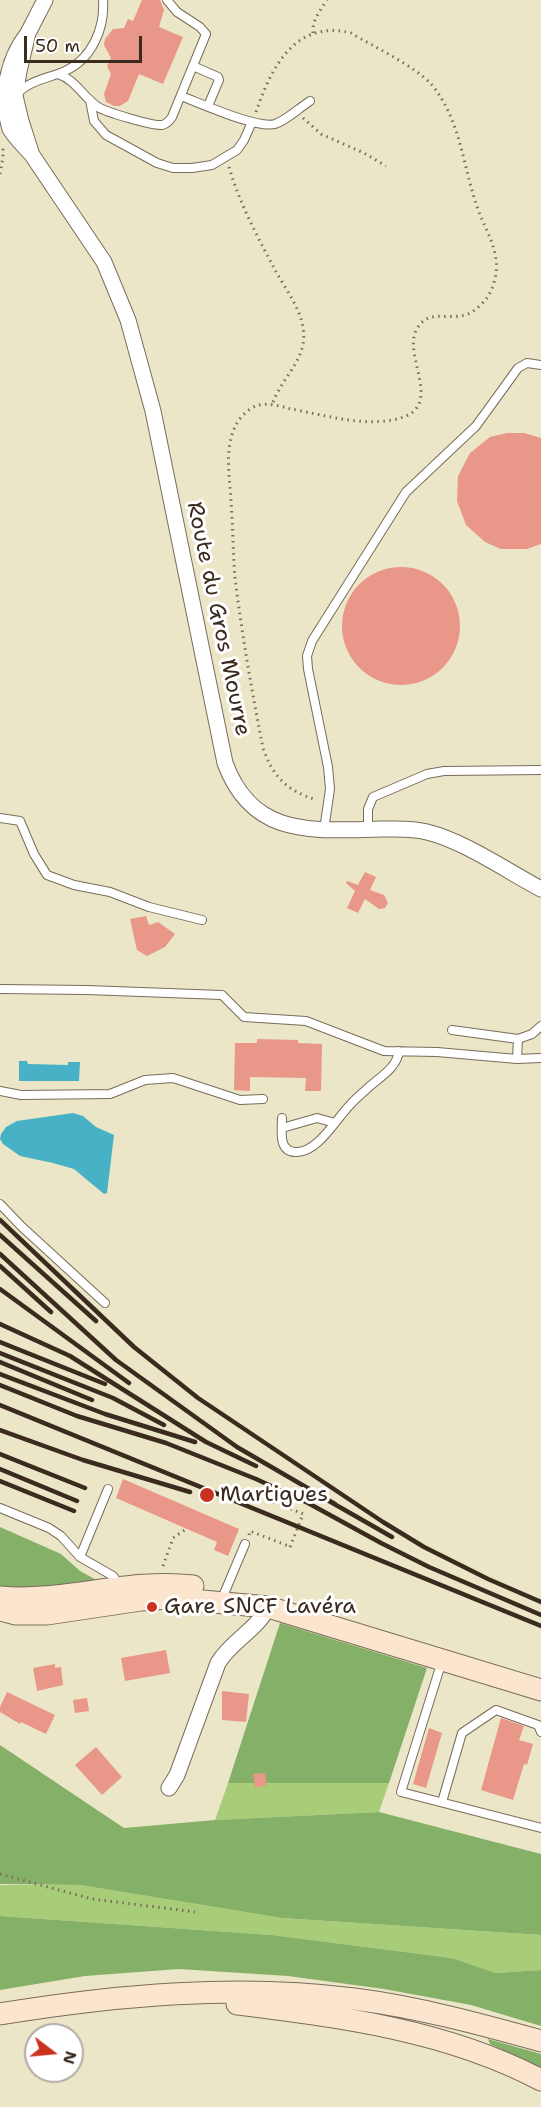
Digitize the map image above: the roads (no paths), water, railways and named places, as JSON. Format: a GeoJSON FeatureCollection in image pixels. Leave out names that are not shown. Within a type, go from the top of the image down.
{"type":"FeatureCollection","features":[{"type":"Feature","properties":{"kind":"main road"},"geometry":{"type":"LineString","coordinates":[[0,1610],[16,1614],[47,1614],[123,1595]]}},
{"type":"Feature","properties":{"kind":"main road"},"geometry":{"type":"LineString","coordinates":[[0,1598],[123,1595],[170,1598],[223,1597],[268,1607],[541,1690]]}},
{"type":"Feature","properties":{"kind":"main road"},"geometry":{"type":"LineString","coordinates":[[0,2014],[66,2003],[168,1995],[241,1992],[311,1994],[404,2007],[490,2026],[541,2041]]}},
{"type":"Feature","properties":{"kind":"main road"},"geometry":{"type":"LineString","coordinates":[[168,1995],[331,2016],[396,2029],[480,2052],[541,2080]]}},
{"type":"Feature","properties":{"kind":"street"},"geometry":{"type":"LineString","coordinates":[[4,103],[19,71],[28,33],[45,0]]}},
{"type":"Feature","properties":{"kind":"street","name":"Route du Gros Mourre"},"geometry":{"type":"LineString","coordinates":[[4,103],[12,132],[32,155],[104,262],[128,320],[153,411],[225,763],[230,777],[250,804],[276,822],[291,827],[324,830],[409,829],[426,831],[442,837],[541,889]]}},
{"type":"Feature","properties":{"kind":"street"},"geometry":{"type":"LineString","coordinates":[[170,1788],[177,1775],[218,1663],[224,1654],[261,1620],[268,1607]]}},
{"type":"Feature","properties":{"kind":"lane"},"geometry":{"type":"LineString","coordinates":[[4,103],[26,86],[58,74],[80,62],[98,37],[102,21],[103,0]]}},
{"type":"Feature","properties":{"kind":"lane"},"geometry":{"type":"LineString","coordinates":[[58,74],[74,82],[90,100],[105,111],[164,125],[172,117],[206,34],[204,30],[177,12],[167,0]]}},
{"type":"Feature","properties":{"kind":"lane"},"geometry":{"type":"LineString","coordinates":[[193,66],[218,77],[219,80],[208,106]]}},
{"type":"Feature","properties":{"kind":"lane"},"geometry":{"type":"LineString","coordinates":[[181,96],[266,125],[274,124],[310,101]]}},
{"type":"Feature","properties":{"kind":"lane"},"geometry":{"type":"LineString","coordinates":[[90,100],[94,121],[106,135],[157,163],[173,168],[212,165],[237,150],[252,122]]}},
{"type":"Feature","properties":{"kind":"lane"},"geometry":{"type":"LineString","coordinates":[[324,830],[330,789],[328,766],[308,669],[307,656],[312,641],[406,492],[476,426],[519,368],[527,363],[541,364]]}},
{"type":"Feature","properties":{"kind":"lane"},"geometry":{"type":"LineString","coordinates":[[368,830],[368,809],[373,796],[427,774],[444,771],[541,770]]}},
{"type":"Feature","properties":{"kind":"lane"},"geometry":{"type":"LineString","coordinates":[[0,818],[20,821],[34,854],[47,875],[75,885],[110,892],[149,907],[202,920]]}},
{"type":"Feature","properties":{"kind":"lane"},"geometry":{"type":"LineString","coordinates":[[0,989],[222,995],[244,1017],[306,1021],[384,1051],[437,1052],[517,1059],[541,1058]]}},
{"type":"Feature","properties":{"kind":"lane"},"geometry":{"type":"LineString","coordinates":[[452,1030],[518,1039],[532,1034],[541,1026]]}},
{"type":"Feature","properties":{"kind":"lane"},"geometry":{"type":"LineString","coordinates":[[517,1059],[518,1039]]}},
{"type":"Feature","properties":{"kind":"lane"},"geometry":{"type":"LineString","coordinates":[[282,1118],[282,1144],[285,1148],[297,1153],[307,1151],[317,1144],[350,1105],[395,1064],[399,1051]]}},
{"type":"Feature","properties":{"kind":"lane"},"geometry":{"type":"LineString","coordinates":[[0,1091],[21,1095],[110,1094],[145,1080],[173,1078],[240,1100],[263,1099]]}},
{"type":"Feature","properties":{"kind":"lane"},"geometry":{"type":"LineString","coordinates":[[282,1128],[317,1118],[335,1123]]}},
{"type":"Feature","properties":{"kind":"lane"},"geometry":{"type":"LineString","coordinates":[[0,1204],[105,1303]]}},
{"type":"Feature","properties":{"kind":"lane"},"geometry":{"type":"LineString","coordinates":[[80,1557],[108,1489]]}},
{"type":"Feature","properties":{"kind":"lane"},"geometry":{"type":"LineString","coordinates":[[0,1508],[49,1528],[61,1536],[80,1557],[117,1579],[123,1595]]}},
{"type":"Feature","properties":{"kind":"lane"},"geometry":{"type":"LineString","coordinates":[[223,1597],[245,1544]]}},
{"type":"Feature","properties":{"kind":"lane"},"geometry":{"type":"LineString","coordinates":[[442,1659],[401,1792],[540,1825]]}},
{"type":"Feature","properties":{"kind":"lane"},"geometry":{"type":"LineString","coordinates":[[442,1802],[462,1733],[496,1710],[538,1725],[541,1732]]}},
{"type":"Feature","properties":{"kind":"water"},"geometry":{"type":"Polygon","coordinates":[[[19,1061],[27,1061],[28,1064],[68,1065],[68,1062],[80,1062],[79,1081],[19,1081],[19,1061]]]}},
{"type":"Feature","properties":{"kind":"water"},"geometry":{"type":"Polygon","coordinates":[[[73,1113],[83,1116],[96,1127],[114,1135],[107,1193],[104,1194],[74,1169],[20,1156],[3,1144],[0,1139],[6,1127],[17,1121],[73,1113]]]}},
{"type":"Feature","properties":{"kind":"railway"},"geometry":{"type":"LineString","coordinates":[[0,1220],[134,1347],[198,1398],[424,1547],[541,1602]]}},
{"type":"Feature","properties":{"kind":"railway"},"geometry":{"type":"LineString","coordinates":[[0,1235],[96,1321]]}},
{"type":"Feature","properties":{"kind":"railway"},"geometry":{"type":"LineString","coordinates":[[0,1254],[116,1360],[237,1447],[335,1504]]}},
{"type":"Feature","properties":{"kind":"railway"},"geometry":{"type":"LineString","coordinates":[[0,1266],[51,1312]]}},
{"type":"Feature","properties":{"kind":"railway"},"geometry":{"type":"LineString","coordinates":[[0,1289],[129,1383]]}},
{"type":"Feature","properties":{"kind":"railway"},"geometry":{"type":"LineString","coordinates":[[0,1324],[70,1356],[206,1442],[256,1466]]}},
{"type":"Feature","properties":{"kind":"railway"},"geometry":{"type":"LineString","coordinates":[[0,1342],[105,1384]]}},
{"type":"Feature","properties":{"kind":"railway"},"geometry":{"type":"LineString","coordinates":[[0,1353],[113,1398],[164,1425]]}},
{"type":"Feature","properties":{"kind":"railway"},"geometry":{"type":"LineString","coordinates":[[0,1362],[92,1400]]}},
{"type":"Feature","properties":{"kind":"railway"},"geometry":{"type":"LineString","coordinates":[[0,1374],[105,1414],[195,1442]]}},
{"type":"Feature","properties":{"kind":"railway"},"geometry":{"type":"LineString","coordinates":[[0,1385],[77,1416],[166,1443],[256,1479],[308,1503],[429,1567],[541,1615]]}},
{"type":"Feature","properties":{"kind":"railway"},"geometry":{"type":"LineString","coordinates":[[0,1405],[541,1626]]}},
{"type":"Feature","properties":{"kind":"railway"},"geometry":{"type":"LineString","coordinates":[[0,1430],[83,1460],[190,1492]]}},
{"type":"Feature","properties":{"kind":"railway"},"geometry":{"type":"LineString","coordinates":[[0,1454],[85,1488]]}},
{"type":"Feature","properties":{"kind":"railway"},"geometry":{"type":"LineString","coordinates":[[0,1469],[77,1501]]}},
{"type":"Feature","properties":{"kind":"railway"},"geometry":{"type":"LineString","coordinates":[[0,1481],[74,1511]]}},
{"type":"Feature","properties":{"kind":"railway"},"geometry":{"type":"LineString","coordinates":[[329,1501],[392,1537]]}},
{"type":"Feature","properties":{"kind":"place","name":"Martigues"},"geometry":{"type":"Point","coordinates":[207,1495]}},
{"type":"Feature","properties":{"kind":"place","name":"Gare SNCF Lavéra"},"geometry":{"type":"Point","coordinates":[152,1607]}}]}
